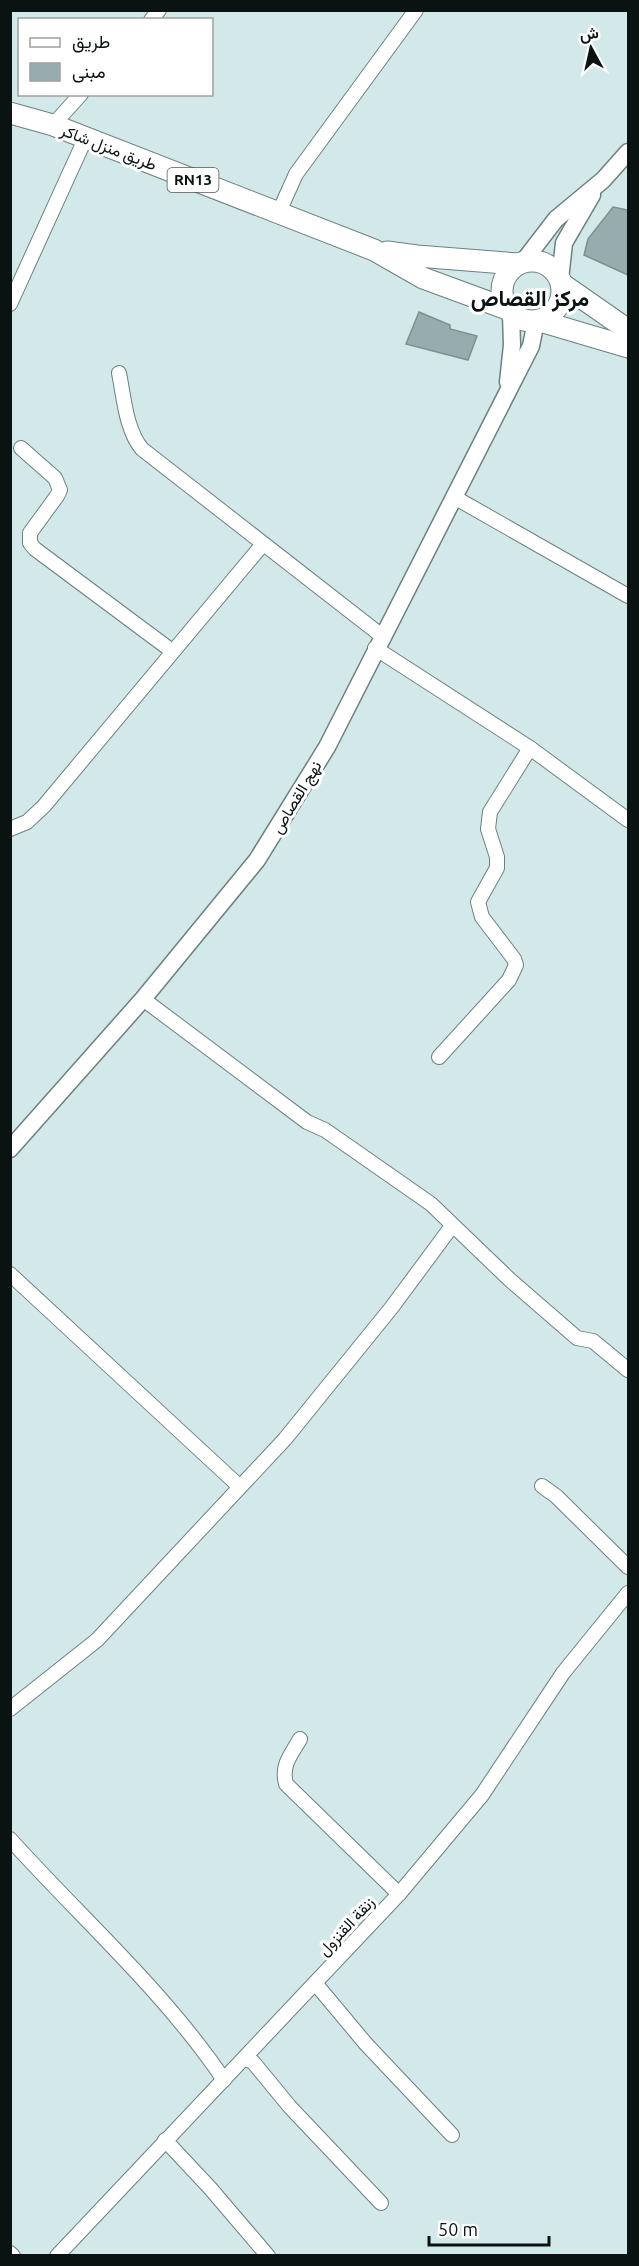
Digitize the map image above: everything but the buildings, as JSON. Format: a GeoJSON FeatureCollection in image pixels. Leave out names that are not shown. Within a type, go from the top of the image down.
{"type":"FeatureCollection","features":[{"type":"Feature","properties":{"kind":"main road","name":"طريق منزل شاكر"},"geometry":{"type":"LineString","coordinates":[[10,113],[86,137],[374,250],[423,278],[509,312]]}},
{"type":"Feature","properties":{"kind":"main road","name":"طريق منزل شاكر"},"geometry":{"type":"LineString","coordinates":[[374,250],[417,256],[520,263]]}},
{"type":"Feature","properties":{"kind":"main road","name":"RN13"},"geometry":{"type":"LineString","coordinates":[[520,263],[540,262],[549,266],[561,281],[628,330]]}},
{"type":"Feature","properties":{"kind":"main road"},"geometry":{"type":"LineString","coordinates":[[509,312],[501,295],[502,286],[505,277],[520,263]]}},
{"type":"Feature","properties":{"kind":"main road"},"geometry":{"type":"LineString","coordinates":[[538,321],[556,310],[560,302],[561,281]]}},
{"type":"Feature","properties":{"kind":"main road","name":"RN13"},"geometry":{"type":"LineString","coordinates":[[509,312],[526,321],[538,321],[628,347]]}},
{"type":"Feature","properties":{"kind":"street"},"geometry":{"type":"LineString","coordinates":[[279,214],[296,174],[416,10]]}},
{"type":"Feature","properties":{"kind":"street"},"geometry":{"type":"LineString","coordinates":[[53,125],[79,96]]}},
{"type":"Feature","properties":{"kind":"street"},"geometry":{"type":"LineString","coordinates":[[10,304],[86,137]]}},
{"type":"Feature","properties":{"kind":"street"},"geometry":{"type":"LineString","coordinates":[[520,263],[556,219],[603,180],[628,152]]}},
{"type":"Feature","properties":{"kind":"street"},"geometry":{"type":"LineString","coordinates":[[561,281],[564,243],[603,180]]}},
{"type":"Feature","properties":{"kind":"street","name":"نهج القصاص"},"geometry":{"type":"LineString","coordinates":[[506,394],[512,345],[509,312]]}},
{"type":"Feature","properties":{"kind":"street","name":"نهج القصاص"},"geometry":{"type":"LineString","coordinates":[[10,1149],[143,999],[257,860],[327,747],[531,346],[538,321]]}},
{"type":"Feature","properties":{"kind":"street"},"geometry":{"type":"LineString","coordinates":[[119,373],[131,429],[142,450],[263,544],[379,642],[628,820]]}},
{"type":"Feature","properties":{"kind":"street"},"geometry":{"type":"LineString","coordinates":[[21,448],[55,478],[60,490],[30,533],[30,543],[172,651]]}},
{"type":"Feature","properties":{"kind":"street"},"geometry":{"type":"LineString","coordinates":[[453,497],[628,596]]}},
{"type":"Feature","properties":{"kind":"street"},"geometry":{"type":"LineString","coordinates":[[10,829],[27,822],[44,807],[263,544]]}},
{"type":"Feature","properties":{"kind":"street"},"geometry":{"type":"LineString","coordinates":[[439,1057],[509,980],[516,965],[514,959],[482,917],[478,902],[497,868],[497,857],[488,829],[490,812],[530,748]]}},
{"type":"Feature","properties":{"kind":"street"},"geometry":{"type":"LineString","coordinates":[[143,999],[307,1122],[326,1130],[431,1204],[452,1226],[577,1338],[592,1341],[628,1370]]}},
{"type":"Feature","properties":{"kind":"street"},"geometry":{"type":"LineString","coordinates":[[10,1709],[97,1640],[285,1439],[392,1307],[452,1226]]}},
{"type":"Feature","properties":{"kind":"street"},"geometry":{"type":"LineString","coordinates":[[10,1274],[239,1486]]}},
{"type":"Feature","properties":{"kind":"street"},"geometry":{"type":"LineString","coordinates":[[542,1486],[556,1496],[628,1567]]}},
{"type":"Feature","properties":{"kind":"street","name":"زنقة القنزول"},"geometry":{"type":"LineString","coordinates":[[57,2256],[399,1894],[482,1795],[563,1673],[628,1593]]}},
{"type":"Feature","properties":{"kind":"street"},"geometry":{"type":"LineString","coordinates":[[300,1739],[284,1765],[286,1784],[399,1894]]}},
{"type":"Feature","properties":{"kind":"street"},"geometry":{"type":"LineString","coordinates":[[10,1839],[172,2009],[224,2080]]}},
{"type":"Feature","properties":{"kind":"street"},"geometry":{"type":"LineString","coordinates":[[315,1983],[366,2044],[452,2135]]}},
{"type":"Feature","properties":{"kind":"street"},"geometry":{"type":"LineString","coordinates":[[244,2059],[253,2062],[290,2107],[381,2203]]}},
{"type":"Feature","properties":{"kind":"street"},"geometry":{"type":"LineString","coordinates":[[165,2140],[268,2256]]}},
{"type":"Feature","properties":{"kind":"district","name":"مركز القصاص"},"geometry":{"type":"Point","coordinates":[530,298]}}]}
